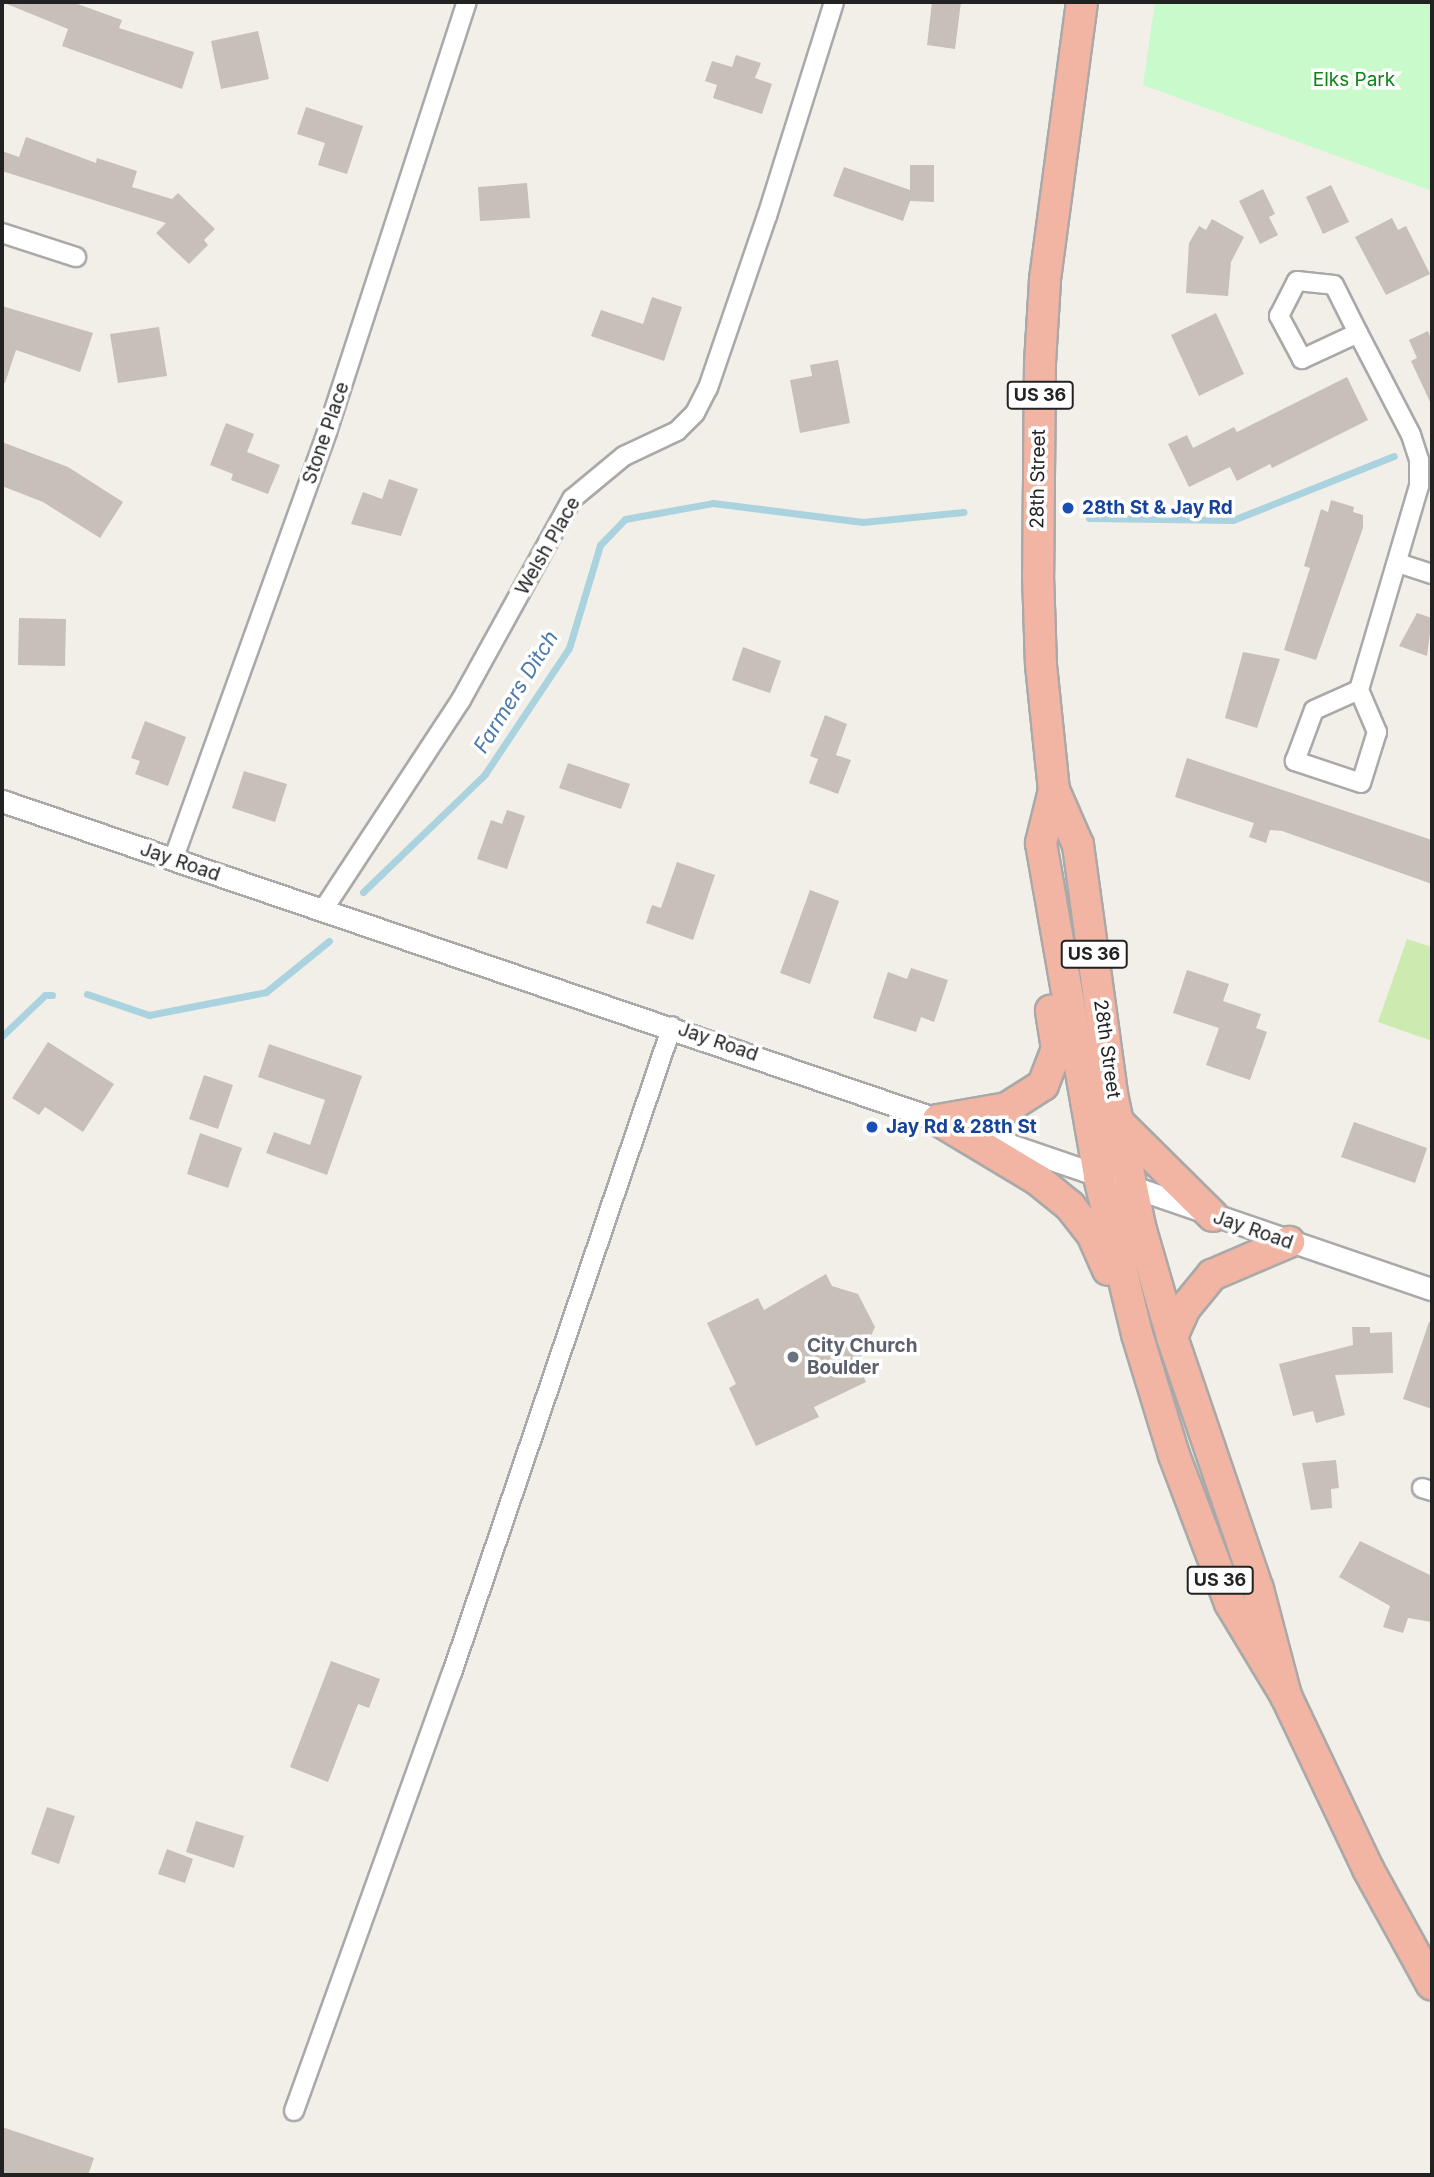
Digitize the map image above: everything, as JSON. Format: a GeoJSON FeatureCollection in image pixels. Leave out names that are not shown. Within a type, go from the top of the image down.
{"type":"FeatureCollection","features":[{"type":"Feature","properties":{"kind":"highway","name":"28th Street"},"geometry":{"type":"LineString","coordinates":[[1082,2],[1047,269],[1040,363],[1040,652],[1054,790],[1078,845],[1118,1123],[1130,1187]]}},
{"type":"Feature","properties":{"kind":"highway","name":"28th Street"},"geometry":{"type":"LineString","coordinates":[[1054,790],[1041,843],[1099,1177]]}},
{"type":"Feature","properties":{"kind":"highway"},"geometry":{"type":"LineString","coordinates":[[938,1120],[1007,1108],[1043,1085],[1049,1071],[1057,1049],[1034,892],[1041,843]]}},
{"type":"Feature","properties":{"kind":"highway"},"geometry":{"type":"LineString","coordinates":[[938,1120],[1038,1180],[1070,1206],[1092,1234],[1137,1334]]}},
{"type":"Feature","properties":{"kind":"highway"},"geometry":{"type":"LineString","coordinates":[[1118,1123],[1213,1216]]}},
{"type":"Feature","properties":{"kind":"highway","name":"US 36"},"geometry":{"type":"LineString","coordinates":[[1099,1177],[1137,1334],[1192,1513],[1230,1603],[1286,1696],[1368,1869],[1432,1985]]}},
{"type":"Feature","properties":{"kind":"highway","name":"US 36"},"geometry":{"type":"LineString","coordinates":[[1130,1187],[1172,1338],[1258,1589],[1286,1696]]}},
{"type":"Feature","properties":{"kind":"highway"},"geometry":{"type":"LineString","coordinates":[[1172,1338],[1185,1308],[1212,1275],[1289,1242]]}},
{"type":"Feature","properties":{"kind":"street","name":"Stone Place"},"geometry":{"type":"LineString","coordinates":[[173,860],[327,432],[467,2]]}},
{"type":"Feature","properties":{"kind":"street","name":"Welsh Place"},"geometry":{"type":"LineString","coordinates":[[323,910],[461,700],[572,499],[624,456],[677,431],[695,413],[708,388],[758,243],[834,2]]}},
{"type":"Feature","properties":{"kind":"street"},"geometry":{"type":"LineString","coordinates":[[2,233],[76,257]]}},
{"type":"Feature","properties":{"kind":"street"},"geometry":{"type":"LineString","coordinates":[[1358,333],[1302,359],[1279,316],[1290,288],[1297,281],[1334,285],[1411,435],[1419,460],[1419,486],[1359,690],[1377,732],[1361,783],[1295,761],[1314,710],[1359,690]]}},
{"type":"Feature","properties":{"kind":"street"},"geometry":{"type":"LineString","coordinates":[[1398,563],[1432,573]]}},
{"type":"Feature","properties":{"kind":"street","name":"Jay Road"},"geometry":{"type":"LineString","coordinates":[[2,801],[672,1026],[1099,1177],[1432,1289]]}},
{"type":"Feature","properties":{"kind":"street"},"geometry":{"type":"LineString","coordinates":[[294,2111],[453,1673],[672,1026]]}},
{"type":"Feature","properties":{"kind":"green space","name":"Elks Park"},"geometry":{"type":"Polygon","coordinates":[[[1155,2],[1432,2],[1432,191],[1143,85],[1155,2]]]}},
{"type":"Feature","properties":{"kind":"green space"},"geometry":{"type":"Polygon","coordinates":[[[1407,939],[1432,947],[1432,1041],[1378,1022],[1407,939]]]}},
{"type":"Feature","properties":{"kind":"building"},"geometry":{"type":"Polygon","coordinates":[[[2,2],[72,2],[122,20],[119,28],[194,52],[182,89],[62,46],[68,29],[2,2]]]}},
{"type":"Feature","properties":{"kind":"building"},"geometry":{"type":"Polygon","coordinates":[[[932,2],[961,2],[955,49],[927,45],[932,2]]]}},
{"type":"Feature","properties":{"kind":"building"},"geometry":{"type":"Polygon","coordinates":[[[258,31],[269,79],[221,89],[211,41],[258,31]]]}},
{"type":"Feature","properties":{"kind":"building"},"geometry":{"type":"Polygon","coordinates":[[[736,55],[761,63],[755,78],[772,84],[762,114],[713,98],[717,85],[705,81],[712,61],[732,67],[736,55]]]}},
{"type":"Feature","properties":{"kind":"building"},"geometry":{"type":"Polygon","coordinates":[[[306,107],[363,126],[347,174],[318,165],[325,143],[297,134],[306,107]]]}},
{"type":"Feature","properties":{"kind":"building"},"geometry":{"type":"Polygon","coordinates":[[[26,137],[96,163],[97,158],[137,171],[132,187],[172,199],[178,193],[215,229],[204,240],[208,245],[189,264],[156,233],[166,223],[2,171],[2,151],[19,157],[26,137]]]}},
{"type":"Feature","properties":{"kind":"building"},"geometry":{"type":"Polygon","coordinates":[[[910,165],[934,165],[934,202],[910,201],[903,221],[833,196],[844,167],[910,190],[910,165]]]}},
{"type":"Feature","properties":{"kind":"building"},"geometry":{"type":"Polygon","coordinates":[[[527,183],[530,218],[480,221],[478,187],[527,183]]]}},
{"type":"Feature","properties":{"kind":"building"},"geometry":{"type":"Polygon","coordinates":[[[1331,185],[1349,222],[1323,234],[1306,197],[1331,185]]]}},
{"type":"Feature","properties":{"kind":"building"},"geometry":{"type":"Polygon","coordinates":[[[1263,189],[1275,214],[1269,217],[1278,235],[1260,244],[1239,201],[1263,189]]]}},
{"type":"Feature","properties":{"kind":"building"},"geometry":{"type":"Polygon","coordinates":[[[1392,218],[1398,230],[1406,226],[1430,274],[1386,295],[1355,237],[1392,218]]]}},
{"type":"Feature","properties":{"kind":"building"},"geometry":{"type":"Polygon","coordinates":[[[1212,219],[1244,237],[1231,262],[1228,296],[1186,293],[1189,243],[1199,226],[1206,230],[1212,219]]]}},
{"type":"Feature","properties":{"kind":"building"},"geometry":{"type":"Polygon","coordinates":[[[652,297],[682,307],[664,361],[591,336],[601,310],[643,324],[652,297]]]}},
{"type":"Feature","properties":{"kind":"building"},"geometry":{"type":"Polygon","coordinates":[[[2,306],[93,333],[80,372],[16,350],[5,383],[2,383],[2,306]]]}},
{"type":"Feature","properties":{"kind":"building"},"geometry":{"type":"Polygon","coordinates":[[[1216,313],[1244,374],[1199,396],[1171,335],[1216,313]]]}},
{"type":"Feature","properties":{"kind":"building"},"geometry":{"type":"Polygon","coordinates":[[[159,327],[167,376],[118,383],[110,334],[159,327]]]}},
{"type":"Feature","properties":{"kind":"building"},"geometry":{"type":"Polygon","coordinates":[[[1428,331],[1432,341],[1432,406],[1411,361],[1417,358],[1409,340],[1428,331]]]}},
{"type":"Feature","properties":{"kind":"building"},"geometry":{"type":"Polygon","coordinates":[[[838,360],[850,423],[800,433],[790,380],[812,376],[810,365],[838,360]]]}},
{"type":"Feature","properties":{"kind":"building"},"geometry":{"type":"Polygon","coordinates":[[[1347,377],[1368,420],[1272,468],[1270,464],[1237,481],[1230,467],[1189,487],[1168,444],[1187,435],[1193,448],[1234,427],[1237,432],[1347,377]]]}},
{"type":"Feature","properties":{"kind":"building"},"geometry":{"type":"Polygon","coordinates":[[[226,423],[254,434],[247,452],[280,465],[268,494],[231,480],[233,474],[210,465],[226,423]]]}},
{"type":"Feature","properties":{"kind":"building"},"geometry":{"type":"Polygon","coordinates":[[[2,442],[68,467],[123,502],[100,538],[43,502],[2,486],[2,442]]]}},
{"type":"Feature","properties":{"kind":"building"},"geometry":{"type":"Polygon","coordinates":[[[389,479],[418,489],[401,536],[351,524],[363,492],[382,499],[389,479]]]}},
{"type":"Feature","properties":{"kind":"building"},"geometry":{"type":"Polygon","coordinates":[[[1331,500],[1354,507],[1353,512],[1363,515],[1363,528],[1316,660],[1284,650],[1310,568],[1304,566],[1321,509],[1328,512],[1331,500]]]}},
{"type":"Feature","properties":{"kind":"building"},"geometry":{"type":"Polygon","coordinates":[[[1417,613],[1432,618],[1427,656],[1399,646],[1417,613]]]}},
{"type":"Feature","properties":{"kind":"building"},"geometry":{"type":"Polygon","coordinates":[[[19,618],[66,619],[65,666],[18,665],[19,618]]]}},
{"type":"Feature","properties":{"kind":"building"},"geometry":{"type":"Polygon","coordinates":[[[743,647],[781,661],[770,693],[732,680],[743,647]]]}},
{"type":"Feature","properties":{"kind":"building"},"geometry":{"type":"Polygon","coordinates":[[[1243,652],[1280,659],[1257,728],[1225,718],[1243,652]]]}},
{"type":"Feature","properties":{"kind":"building"},"geometry":{"type":"Polygon","coordinates":[[[825,715],[847,724],[836,755],[851,760],[838,794],[809,783],[818,759],[810,756],[825,715]]]}},
{"type":"Feature","properties":{"kind":"building"},"geometry":{"type":"Polygon","coordinates":[[[145,721],[186,737],[168,786],[135,774],[140,761],[131,758],[145,721]]]}},
{"type":"Feature","properties":{"kind":"building"},"geometry":{"type":"Polygon","coordinates":[[[1187,758],[1432,840],[1432,884],[1282,831],[1270,830],[1266,843],[1249,837],[1254,823],[1175,797],[1187,758]]]}},
{"type":"Feature","properties":{"kind":"building"},"geometry":{"type":"Polygon","coordinates":[[[568,763],[630,784],[621,809],[559,788],[568,763]]]}},
{"type":"Feature","properties":{"kind":"building"},"geometry":{"type":"Polygon","coordinates":[[[244,771],[287,784],[275,822],[232,808],[244,771]]]}},
{"type":"Feature","properties":{"kind":"building"},"geometry":{"type":"Polygon","coordinates":[[[507,810],[525,816],[507,869],[477,859],[491,820],[502,824],[507,810]]]}},
{"type":"Feature","properties":{"kind":"building"},"geometry":{"type":"Polygon","coordinates":[[[677,862],[715,875],[693,940],[646,923],[652,905],[661,908],[677,862]]]}},
{"type":"Feature","properties":{"kind":"building"},"geometry":{"type":"Polygon","coordinates":[[[810,890],[839,901],[810,984],[780,973],[810,890]]]}},
{"type":"Feature","properties":{"kind":"building"},"geometry":{"type":"Polygon","coordinates":[[[911,968],[948,980],[934,1022],[921,1017],[916,1032],[873,1018],[888,972],[907,979],[911,968]]]}},
{"type":"Feature","properties":{"kind":"building"},"geometry":{"type":"Polygon","coordinates":[[[1187,970],[1229,984],[1223,1001],[1261,1014],[1256,1028],[1267,1032],[1250,1080],[1206,1065],[1219,1028],[1173,1013],[1187,970]]]}},
{"type":"Feature","properties":{"kind":"building"},"geometry":{"type":"Polygon","coordinates":[[[48,1042],[114,1084],[83,1132],[45,1107],[39,1115],[12,1098],[48,1042]]]}},
{"type":"Feature","properties":{"kind":"building"},"geometry":{"type":"Polygon","coordinates":[[[269,1044],[362,1076],[327,1175],[266,1153],[274,1132],[310,1145],[325,1100],[258,1077],[269,1044]]]}},
{"type":"Feature","properties":{"kind":"building"},"geometry":{"type":"Polygon","coordinates":[[[204,1075],[233,1085],[218,1129],[189,1119],[204,1075]]]}},
{"type":"Feature","properties":{"kind":"building"},"geometry":{"type":"Polygon","coordinates":[[[1354,1122],[1427,1148],[1415,1183],[1341,1157],[1354,1122]]]}},
{"type":"Feature","properties":{"kind":"building"},"geometry":{"type":"Polygon","coordinates":[[[200,1133],[242,1148],[228,1188],[187,1174],[200,1133]]]}},
{"type":"Feature","properties":{"kind":"building","name":"City Church Boulder"},"geometry":{"type":"Polygon","coordinates":[[[826,1274],[832,1286],[858,1294],[875,1327],[858,1365],[866,1382],[814,1407],[819,1417],[756,1446],[729,1388],[736,1384],[707,1323],[758,1298],[764,1310],[826,1274]]]}},
{"type":"Feature","properties":{"kind":"building"},"geometry":{"type":"Polygon","coordinates":[[[1429,1322],[1432,1323],[1432,1409],[1403,1399],[1429,1322]]]}},
{"type":"Feature","properties":{"kind":"building"},"geometry":{"type":"Polygon","coordinates":[[[1352,1327],[1370,1327],[1370,1333],[1392,1332],[1393,1373],[1335,1375],[1345,1415],[1316,1423],[1313,1411],[1293,1416],[1279,1364],[1353,1345],[1352,1327]]]}},
{"type":"Feature","properties":{"kind":"building"},"geometry":{"type":"Polygon","coordinates":[[[1336,1460],[1339,1488],[1331,1489],[1332,1508],[1311,1510],[1302,1463],[1336,1460]]]}},
{"type":"Feature","properties":{"kind":"building"},"geometry":{"type":"Polygon","coordinates":[[[1360,1541],[1432,1576],[1432,1622],[1408,1618],[1403,1633],[1383,1627],[1390,1606],[1339,1577],[1360,1541]]]}},
{"type":"Feature","properties":{"kind":"building"},"geometry":{"type":"Polygon","coordinates":[[[331,1661],[380,1679],[369,1708],[358,1704],[328,1782],[290,1767],[331,1661]]]}},
{"type":"Feature","properties":{"kind":"building"},"geometry":{"type":"Polygon","coordinates":[[[47,1807],[75,1816],[59,1864],[31,1854],[47,1807]]]}},
{"type":"Feature","properties":{"kind":"building"},"geometry":{"type":"Polygon","coordinates":[[[196,1821],[244,1836],[234,1868],[186,1852],[196,1821]]]}},
{"type":"Feature","properties":{"kind":"building"},"geometry":{"type":"Polygon","coordinates":[[[167,1849],[193,1859],[185,1883],[158,1874],[167,1849]]]}},
{"type":"Feature","properties":{"kind":"building"},"geometry":{"type":"Polygon","coordinates":[[[2,2127],[94,2158],[88,2175],[2,2175],[2,2127]]]}},
{"type":"Feature","properties":{"kind":"waterway","name":"Farmers Ditch"},"geometry":{"type":"LineString","coordinates":[[1089,518],[1233,520],[1394,456]]}},
{"type":"Feature","properties":{"kind":"waterway","name":"Farmers Ditch"},"geometry":{"type":"LineString","coordinates":[[363,892],[485,774],[569,648],[600,545],[625,519],[713,503],[863,522],[964,512]]}},
{"type":"Feature","properties":{"kind":"waterway","name":"Farmers Ditch"},"geometry":{"type":"LineString","coordinates":[[87,994],[149,1015],[266,992],[329,941]]}},
{"type":"Feature","properties":{"kind":"waterway","name":"Farmers Ditch"},"geometry":{"type":"LineString","coordinates":[[2,1036],[45,995],[52,995]]}},
{"type":"Feature","properties":{"kind":"place","name":"28th St & Jay Rd"},"geometry":{"type":"Point","coordinates":[1068,508]}},
{"type":"Feature","properties":{"kind":"place","name":"Jay Rd & 28th St"},"geometry":{"type":"Point","coordinates":[872,1127]}},
{"type":"Feature","properties":{"kind":"place","name":"City Church Boulder"},"geometry":{"type":"Point","coordinates":[793,1357]}}]}
